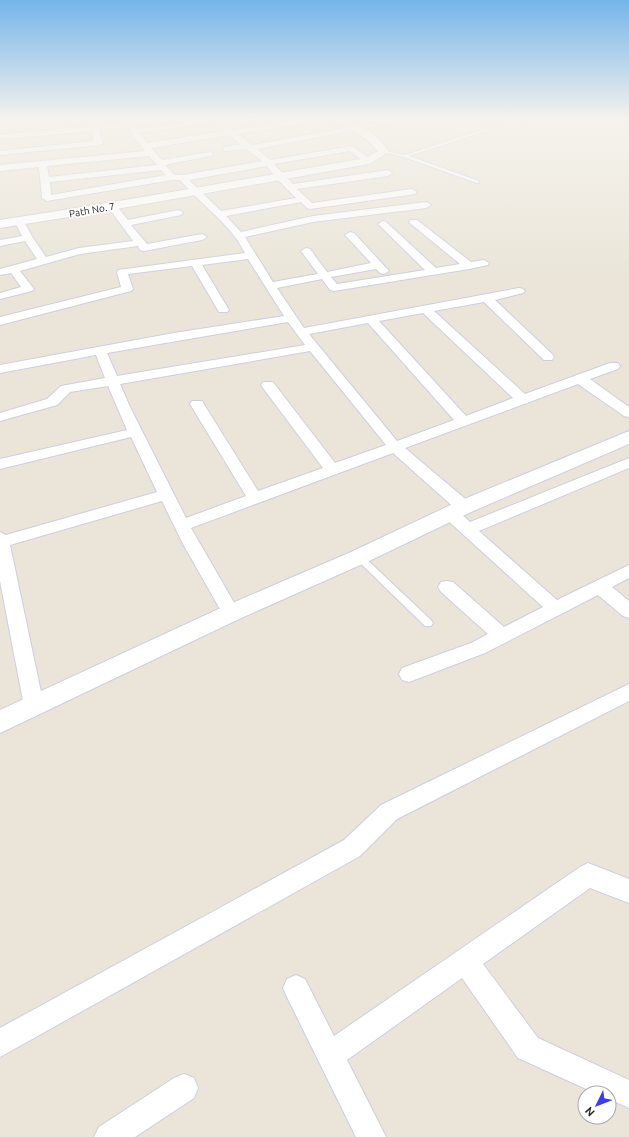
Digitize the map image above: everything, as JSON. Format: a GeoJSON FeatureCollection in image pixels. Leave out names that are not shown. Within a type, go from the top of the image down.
{"type":"FeatureCollection","features":[{"type":"Feature","properties":{"kind":"street"},"geometry":{"type":"LineString","coordinates":[[45,172],[48,198],[172,177],[182,178],[216,172]]}},
{"type":"Feature","properties":{"kind":"street"},"geometry":{"type":"LineString","coordinates":[[46,180],[107,172]]}},
{"type":"Feature","properties":{"kind":"street"},"geometry":{"type":"LineString","coordinates":[[168,172],[172,177]]}},
{"type":"Feature","properties":{"kind":"street"},"geometry":{"type":"LineString","coordinates":[[276,172],[310,206],[412,192]]}},
{"type":"Feature","properties":{"kind":"street","name":"Path No. 7"},"geometry":{"type":"LineString","coordinates":[[0,224],[113,207],[194,191],[306,172]]}},
{"type":"Feature","properties":{"kind":"street"},"geometry":{"type":"LineString","coordinates":[[239,234],[314,219],[426,204],[386,172]]}},
{"type":"Feature","properties":{"kind":"street"},"geometry":{"type":"LineString","coordinates":[[182,178],[239,234],[251,256],[301,332],[395,447],[458,510],[468,529],[555,608]]}},
{"type":"Feature","properties":{"kind":"street"},"geometry":{"type":"LineString","coordinates":[[292,187],[394,178]]}},
{"type":"Feature","properties":{"kind":"street"},"geometry":{"type":"LineString","coordinates":[[219,214],[304,199]]}},
{"type":"Feature","properties":{"kind":"street"},"geometry":{"type":"LineString","coordinates":[[113,207],[144,248],[202,237]]}},
{"type":"Feature","properties":{"kind":"street"},"geometry":{"type":"LineString","coordinates":[[125,223],[178,213]]}},
{"type":"Feature","properties":{"kind":"street"},"geometry":{"type":"LineString","coordinates":[[20,222],[28,238],[43,260]]}},
{"type":"Feature","properties":{"kind":"street"},"geometry":{"type":"LineString","coordinates":[[414,222],[469,266]]}},
{"type":"Feature","properties":{"kind":"street"},"geometry":{"type":"LineString","coordinates":[[383,224],[433,271]]}},
{"type":"Feature","properties":{"kind":"street"},"geometry":{"type":"LineString","coordinates":[[182,231],[190,240]]}},
{"type":"Feature","properties":{"kind":"street"},"geometry":{"type":"LineString","coordinates":[[350,235],[391,278]]}},
{"type":"Feature","properties":{"kind":"street"},"geometry":{"type":"LineString","coordinates":[[0,243],[28,238]]}},
{"type":"Feature","properties":{"kind":"street"},"geometry":{"type":"LineString","coordinates":[[0,272],[79,251],[141,243]]}},
{"type":"Feature","properties":{"kind":"street"},"geometry":{"type":"LineString","coordinates":[[306,251],[334,288],[484,263]]}},
{"type":"Feature","properties":{"kind":"street"},"geometry":{"type":"LineString","coordinates":[[0,321],[127,289],[122,272],[251,256]]}},
{"type":"Feature","properties":{"kind":"street"},"geometry":{"type":"LineString","coordinates":[[196,263],[223,310]]}},
{"type":"Feature","properties":{"kind":"street"},"geometry":{"type":"LineString","coordinates":[[270,286],[378,265]]}},
{"type":"Feature","properties":{"kind":"street"},"geometry":{"type":"LineString","coordinates":[[0,296],[28,289],[14,269]]}},
{"type":"Feature","properties":{"kind":"street"},"geometry":{"type":"LineString","coordinates":[[301,332],[519,291]]}},
{"type":"Feature","properties":{"kind":"street"},"geometry":{"type":"LineString","coordinates":[[486,298],[548,357]]}},
{"type":"Feature","properties":{"kind":"street"},"geometry":{"type":"LineString","coordinates":[[425,309],[522,400]]}},
{"type":"Feature","properties":{"kind":"street"},"geometry":{"type":"LineString","coordinates":[[0,369],[100,350],[292,318]]}},
{"type":"Feature","properties":{"kind":"street"},"geometry":{"type":"LineString","coordinates":[[371,319],[464,422]]}},
{"type":"Feature","properties":{"kind":"street"},"geometry":{"type":"LineString","coordinates":[[0,417],[52,402],[66,389],[313,347]]}},
{"type":"Feature","properties":{"kind":"street"},"geometry":{"type":"LineString","coordinates":[[100,350],[112,382],[135,432],[191,544],[231,613]]}},
{"type":"Feature","properties":{"kind":"street"},"geometry":{"type":"LineString","coordinates":[[182,525],[614,366]]}},
{"type":"Feature","properties":{"kind":"street"},"geometry":{"type":"LineString","coordinates":[[579,378],[629,414]]}},
{"type":"Feature","properties":{"kind":"street"},"geometry":{"type":"LineString","coordinates":[[268,384],[332,470]]}},
{"type":"Feature","properties":{"kind":"street"},"geometry":{"type":"LineString","coordinates":[[197,404],[255,498]]}},
{"type":"Feature","properties":{"kind":"street"},"geometry":{"type":"LineString","coordinates":[[0,464],[135,432]]}},
{"type":"Feature","properties":{"kind":"street"},"geometry":{"type":"LineString","coordinates":[[0,722],[231,613],[359,557],[458,510],[629,437]]}},
{"type":"Feature","properties":{"kind":"street"},"geometry":{"type":"LineString","coordinates":[[468,529],[629,464]]}},
{"type":"Feature","properties":{"kind":"street"},"geometry":{"type":"LineString","coordinates":[[34,706],[0,540],[167,494]]}},
{"type":"Feature","properties":{"kind":"street"},"geometry":{"type":"LineString","coordinates":[[409,674],[478,648],[629,570]]}},
{"type":"Feature","properties":{"kind":"street"},"geometry":{"type":"LineString","coordinates":[[599,586],[629,611]]}},
{"type":"Feature","properties":{"kind":"street"},"geometry":{"type":"LineString","coordinates":[[447,587],[502,636]]}},
{"type":"Feature","properties":{"kind":"street"},"geometry":{"type":"LineString","coordinates":[[0,1043],[352,848],[389,812],[629,692]]}},
{"type":"Feature","properties":{"kind":"street"},"geometry":{"type":"LineString","coordinates":[[330,1055],[588,875],[629,891]]}},
{"type":"Feature","properties":{"kind":"street"},"geometry":{"type":"LineString","coordinates":[[465,961],[528,1048],[629,1094]]}},
{"type":"Feature","properties":{"kind":"street"},"geometry":{"type":"LineString","coordinates":[[296,988],[371,1137]]}},
{"type":"Feature","properties":{"kind":"street"},"geometry":{"type":"LineString","coordinates":[[109,1137],[184,1088]]}},
{"type":"Feature","properties":{"kind":"lane"},"geometry":{"type":"LineString","coordinates":[[449,172],[477,182]]}},
{"type":"Feature","properties":{"kind":"lane"},"geometry":{"type":"LineString","coordinates":[[359,557],[428,623]]}}]}
